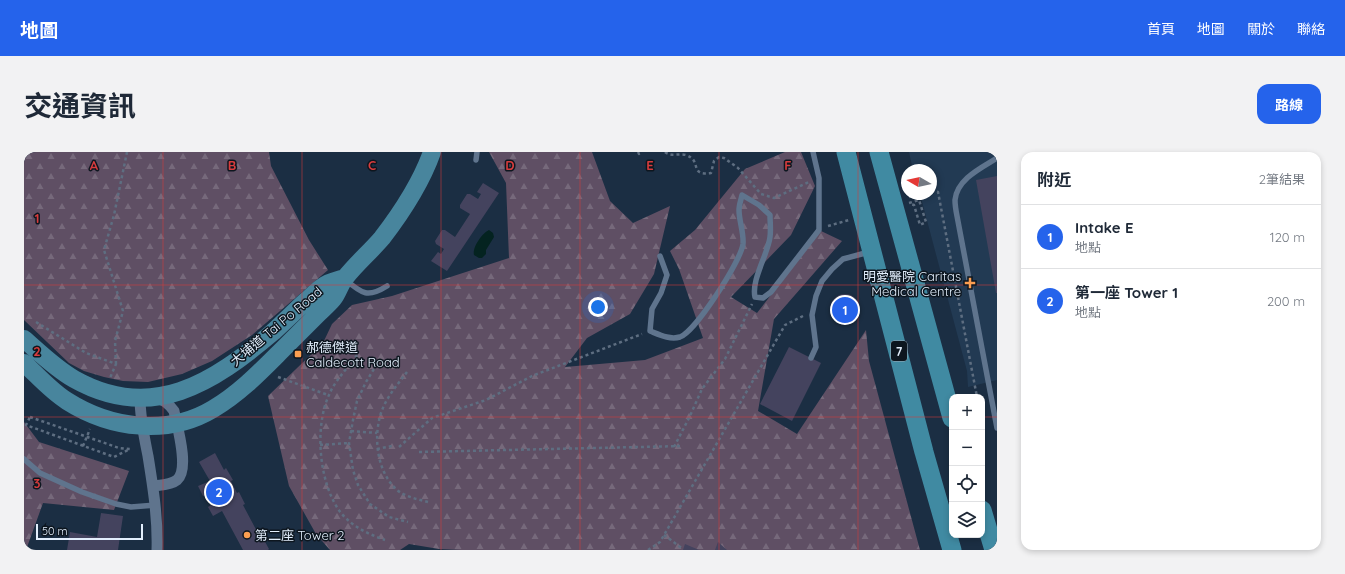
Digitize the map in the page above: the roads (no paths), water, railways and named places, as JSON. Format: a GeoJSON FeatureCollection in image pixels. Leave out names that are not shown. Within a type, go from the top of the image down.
{"type":"FeatureCollection","features":[{"type":"Feature","properties":{"kind":"highway","name":"7"},"geometry":{"type":"LineString","coordinates":[[846,152],[924,452],[952,550]]}},
{"type":"Feature","properties":{"kind":"highway"},"geometry":{"type":"LineString","coordinates":[[879,152],[949,407]]}},
{"type":"Feature","properties":{"kind":"highway"},"geometry":{"type":"LineString","coordinates":[[985,519],[994,550]]}},
{"type":"Feature","properties":{"kind":"main road","name":"大埔道 Tai Po Road"},"geometry":{"type":"LineString","coordinates":[[24,363],[48,386],[67,401],[86,411],[107,419],[124,424],[160,426],[176,424],[198,417],[228,400],[247,384],[334,298],[345,278],[381,238],[399,214],[423,173],[432,152]]}},
{"type":"Feature","properties":{"kind":"main road","name":"大埔道 Tai Po Road"},"geometry":{"type":"LineString","coordinates":[[24,339],[55,366],[86,386],[113,395],[147,398],[169,395],[182,391],[210,378],[227,367],[260,342],[324,285],[345,278]]}},
{"type":"Feature","properties":{"kind":"street"},"geometry":{"type":"LineString","coordinates":[[153,486],[171,484],[178,480],[182,472],[183,460],[174,411],[169,404],[162,399],[147,398],[142,426],[156,505],[157,550]]}},
{"type":"Feature","properties":{"kind":"lane"},"geometry":{"type":"LineString","coordinates":[[476,160],[477,152]]}},
{"type":"Feature","properties":{"kind":"lane"},"geometry":{"type":"LineString","coordinates":[[660,256],[667,275],[661,293],[652,309],[650,331],[672,338],[681,337],[689,330],[712,301],[732,272],[743,244],[739,211],[742,195],[759,205],[770,215],[770,237],[754,292],[756,297],[763,298],[771,292],[820,230],[819,178],[814,152]]}},
{"type":"Feature","properties":{"kind":"lane"},"geometry":{"type":"LineString","coordinates":[[997,158],[969,176],[959,187],[955,199],[997,428]]}},
{"type":"Feature","properties":{"kind":"lane"},"geometry":{"type":"LineString","coordinates":[[811,358],[816,347],[812,315],[816,296],[822,281],[843,259],[872,251]]}},
{"type":"Feature","properties":{"kind":"lane"},"geometry":{"type":"LineString","coordinates":[[345,278],[363,293],[369,294],[379,291],[387,286]]}},
{"type":"Feature","properties":{"kind":"lane"},"geometry":{"type":"LineString","coordinates":[[24,459],[40,473],[82,492],[116,504],[130,507],[156,505]]}},
{"type":"Feature","properties":{"kind":"place","name":"明愛醫院 Caritas Medical Centre"},"geometry":{"type":"Point","coordinates":[970,283]}},
{"type":"Feature","properties":{"kind":"place","name":"Intake E"},"geometry":{"type":"Point","coordinates":[845,310]}},
{"type":"Feature","properties":{"kind":"place","name":"郝德傑道 Caldecott Road"},"geometry":{"type":"Point","coordinates":[298,354]}},
{"type":"Feature","properties":{"kind":"place","name":"第一座 Tower 1"},"geometry":{"type":"Point","coordinates":[219,492]}},
{"type":"Feature","properties":{"kind":"place","name":"第二座 Tower 2"},"geometry":{"type":"Point","coordinates":[247,535]}}]}
